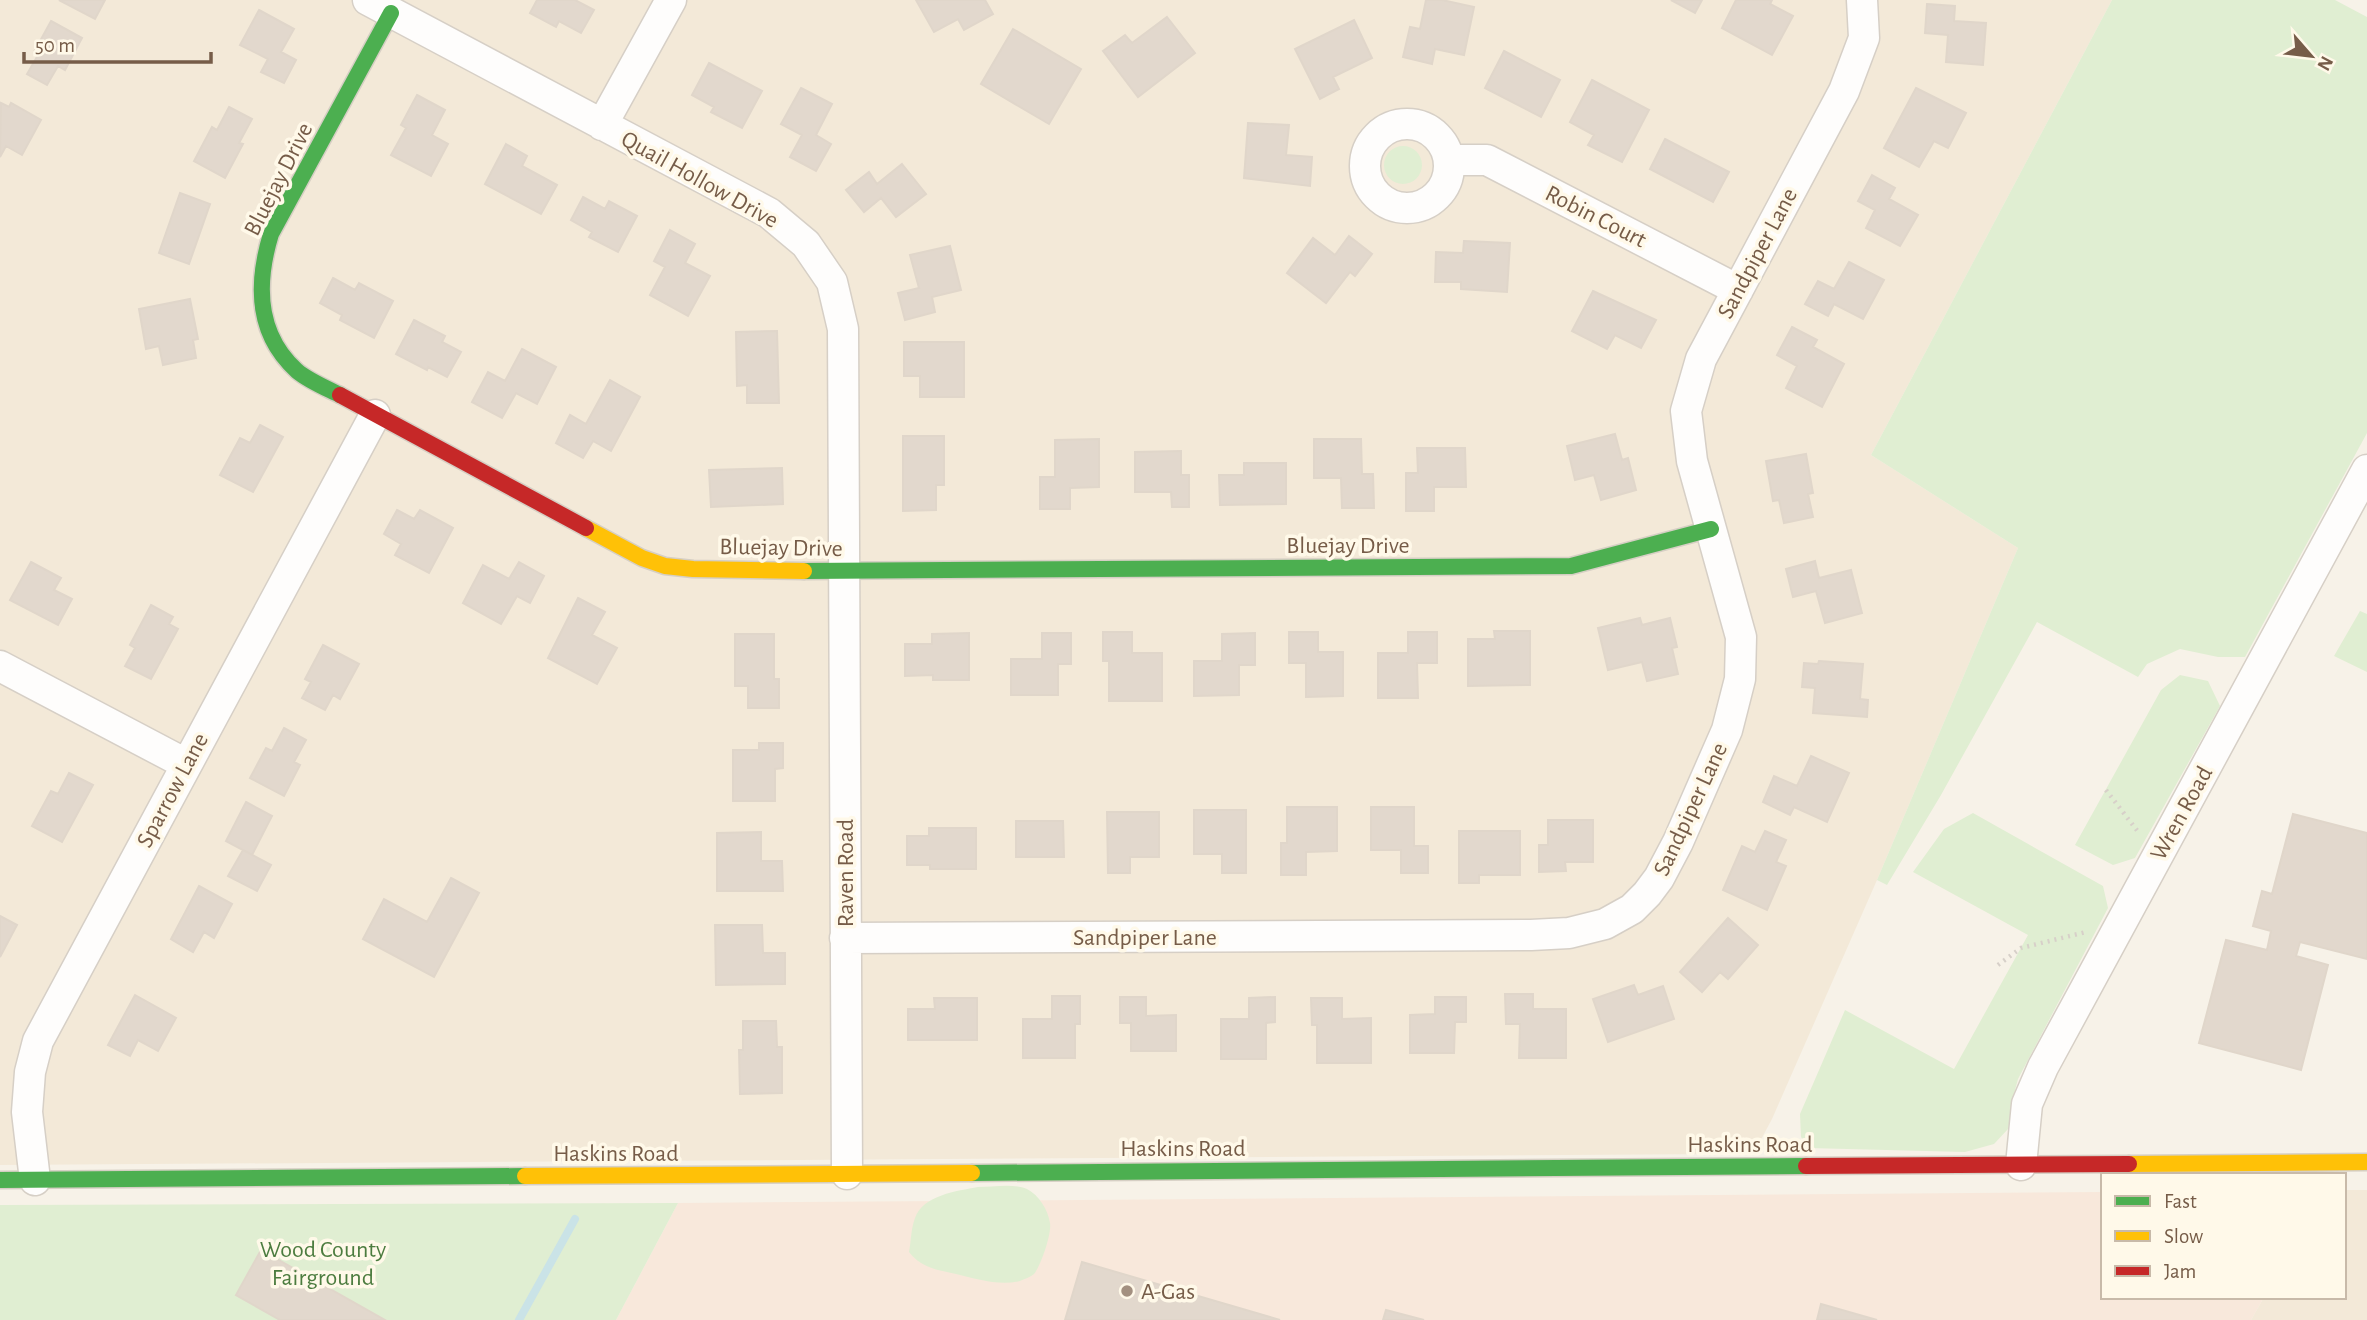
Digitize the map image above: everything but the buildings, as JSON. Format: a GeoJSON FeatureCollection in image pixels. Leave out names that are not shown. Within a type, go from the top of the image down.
{"type":"FeatureCollection","features":[{"type":"Feature","properties":{"kind":"main road","name":"Bluejay Drive"},"geometry":{"type":"LineString","coordinates":[[380,6],[271,234],[260,270],[266,327],[285,360],[299,373],[642,558],[665,566],[693,569],[843,572],[1571,566],[1711,529]]}},
{"type":"Feature","properties":{"kind":"main road","name":"Haskins Road"},"geometry":{"type":"LineString","coordinates":[[0,1180],[2367,1162]]}},
{"type":"Feature","properties":{"kind":"street"},"geometry":{"type":"LineString","coordinates":[[602,125],[671,0]]}},
{"type":"Feature","properties":{"kind":"street","name":"Sandpiper Lane"},"geometry":{"type":"LineString","coordinates":[[845,938],[1531,935],[1569,933],[1605,924],[1632,909],[1659,878],[1678,842],[1727,730],[1740,679],[1741,638],[1692,461],[1686,411],[1701,359],[1844,91],[1864,38],[1862,0]]}},
{"type":"Feature","properties":{"kind":"street","name":"Quail Hollow Drive"},"geometry":{"type":"LineString","coordinates":[[380,6],[769,213],[806,244],[832,282],[843,330],[843,572]]}},
{"type":"Feature","properties":{"kind":"street","name":"Robin Court"},"geometry":{"type":"LineString","coordinates":[[1449,160],[1487,160],[1738,290]]}},
{"type":"Feature","properties":{"kind":"street","name":"Sparrow Lane"},"geometry":{"type":"LineString","coordinates":[[35,1180],[27,1112],[30,1072],[38,1041],[375,415]]}},
{"type":"Feature","properties":{"kind":"street","name":"Wren Road"},"geometry":{"type":"LineString","coordinates":[[2021,1165],[2027,1104],[2034,1085],[2367,471]]}},
{"type":"Feature","properties":{"kind":"street","name":"Raven Road"},"geometry":{"type":"LineString","coordinates":[[843,572],[847,1174]]}},
{"type":"Feature","properties":{"kind":"street"},"geometry":{"type":"LineString","coordinates":[[0,666],[186,764]]}},
{"type":"Feature","properties":{"kind":"path"},"geometry":{"type":"LineString","coordinates":[[2106,790],[2157,857]]}},
{"type":"Feature","properties":{"kind":"path"},"geometry":{"type":"LineString","coordinates":[[1998,965],[2021,948],[2121,923]]}},
{"type":"Feature","properties":{"kind":"shaded area"},"geometry":{"type":"Polygon","coordinates":[[[0,0],[2112,0],[1871,455],[2018,548],[1877,880],[1772,1119],[1757,1147],[1731,1154],[0,1165],[0,0]]]}},
{"type":"Feature","properties":{"kind":"shaded area"},"geometry":{"type":"Polygon","coordinates":[[[2346,1190],[2367,1190],[2367,1320],[2251,1320],[2263,1299],[2346,1299],[2346,1190]]]}},
{"type":"Feature","properties":{"kind":"shaded area"},"geometry":{"type":"Polygon","coordinates":[[[2101,1192],[2101,1299],[2263,1299],[2251,1320],[616,1320],[678,1203],[2101,1192]]]}},
{"type":"Feature","properties":{"kind":"green space"},"geometry":{"type":"Polygon","coordinates":[[[2112,0],[2335,0],[2367,17],[2367,433],[2245,657],[2218,657],[2180,649],[2147,664],[2138,677],[2037,622],[1941,795],[1887,885],[1877,880],[2018,548],[1871,455],[2112,0]]]}},
{"type":"Feature","properties":{"kind":"green space"},"geometry":{"type":"Polygon","coordinates":[[[1403,146],[1417,151],[1422,165],[1417,179],[1403,184],[1389,179],[1384,165],[1389,151],[1403,146]]]}},
{"type":"Feature","properties":{"kind":"green space"},"geometry":{"type":"Polygon","coordinates":[[[2360,611],[2367,614],[2367,672],[2334,656],[2360,611]]]}},
{"type":"Feature","properties":{"kind":"green space"},"geometry":{"type":"Polygon","coordinates":[[[2180,675],[2208,681],[2220,706],[2135,858],[2113,865],[2075,845],[2161,690],[2180,675]]]}},
{"type":"Feature","properties":{"kind":"green space"},"geometry":{"type":"Polygon","coordinates":[[[1973,813],[2103,886],[2108,908],[2018,1079],[2011,1105],[2009,1128],[1994,1144],[1965,1152],[1808,1148],[1801,1137],[1800,1114],[1845,1010],[1954,1069],[2028,935],[1913,872],[1944,829],[1973,813]]]}},
{"type":"Feature","properties":{"kind":"green space"},"geometry":{"type":"Polygon","coordinates":[[[978,1187],[1022,1187],[1035,1195],[1045,1208],[1049,1218],[1049,1234],[1040,1264],[1031,1276],[1012,1282],[980,1280],[930,1268],[909,1252],[915,1218],[925,1204],[942,1195],[978,1187]]]}},
{"type":"Feature","properties":{"kind":"green space","name":"Wood County Fairground"},"geometry":{"type":"Polygon","coordinates":[[[678,1203],[616,1320],[0,1320],[0,1205],[678,1203]]]}},
{"type":"Feature","properties":{"kind":"waterway"},"geometry":{"type":"LineString","coordinates":[[519,1320],[575,1219]]}},
{"type":"Feature","properties":{"kind":"traffic: fast"},"geometry":{"type":"LineString","coordinates":[[340,395],[297,371],[283,356],[267,324],[263,307],[263,271],[271,234],[391,13]]}},
{"type":"Feature","properties":{"kind":"traffic: fast"},"geometry":{"type":"LineString","coordinates":[[804,571],[1571,566],[1711,529]]}},
{"type":"Feature","properties":{"kind":"traffic: fast"},"geometry":{"type":"LineString","coordinates":[[972,1173],[1806,1166]]}},
{"type":"Feature","properties":{"kind":"traffic: fast"},"geometry":{"type":"LineString","coordinates":[[0,1180],[525,1176]]}},
{"type":"Feature","properties":{"kind":"traffic: slow"},"geometry":{"type":"LineString","coordinates":[[586,528],[642,558],[665,566],[804,571]]}},
{"type":"Feature","properties":{"kind":"traffic: slow"},"geometry":{"type":"LineString","coordinates":[[2129,1164],[2367,1162]]}},
{"type":"Feature","properties":{"kind":"traffic: slow"},"geometry":{"type":"LineString","coordinates":[[525,1176],[972,1173]]}},
{"type":"Feature","properties":{"kind":"traffic: jam"},"geometry":{"type":"LineString","coordinates":[[340,395],[586,528]]}},
{"type":"Feature","properties":{"kind":"traffic: jam"},"geometry":{"type":"LineString","coordinates":[[1806,1166],[2129,1164]]}},
{"type":"Feature","properties":{"kind":"place","name":"A-Gas"},"geometry":{"type":"Point","coordinates":[1127,1291]}}]}
